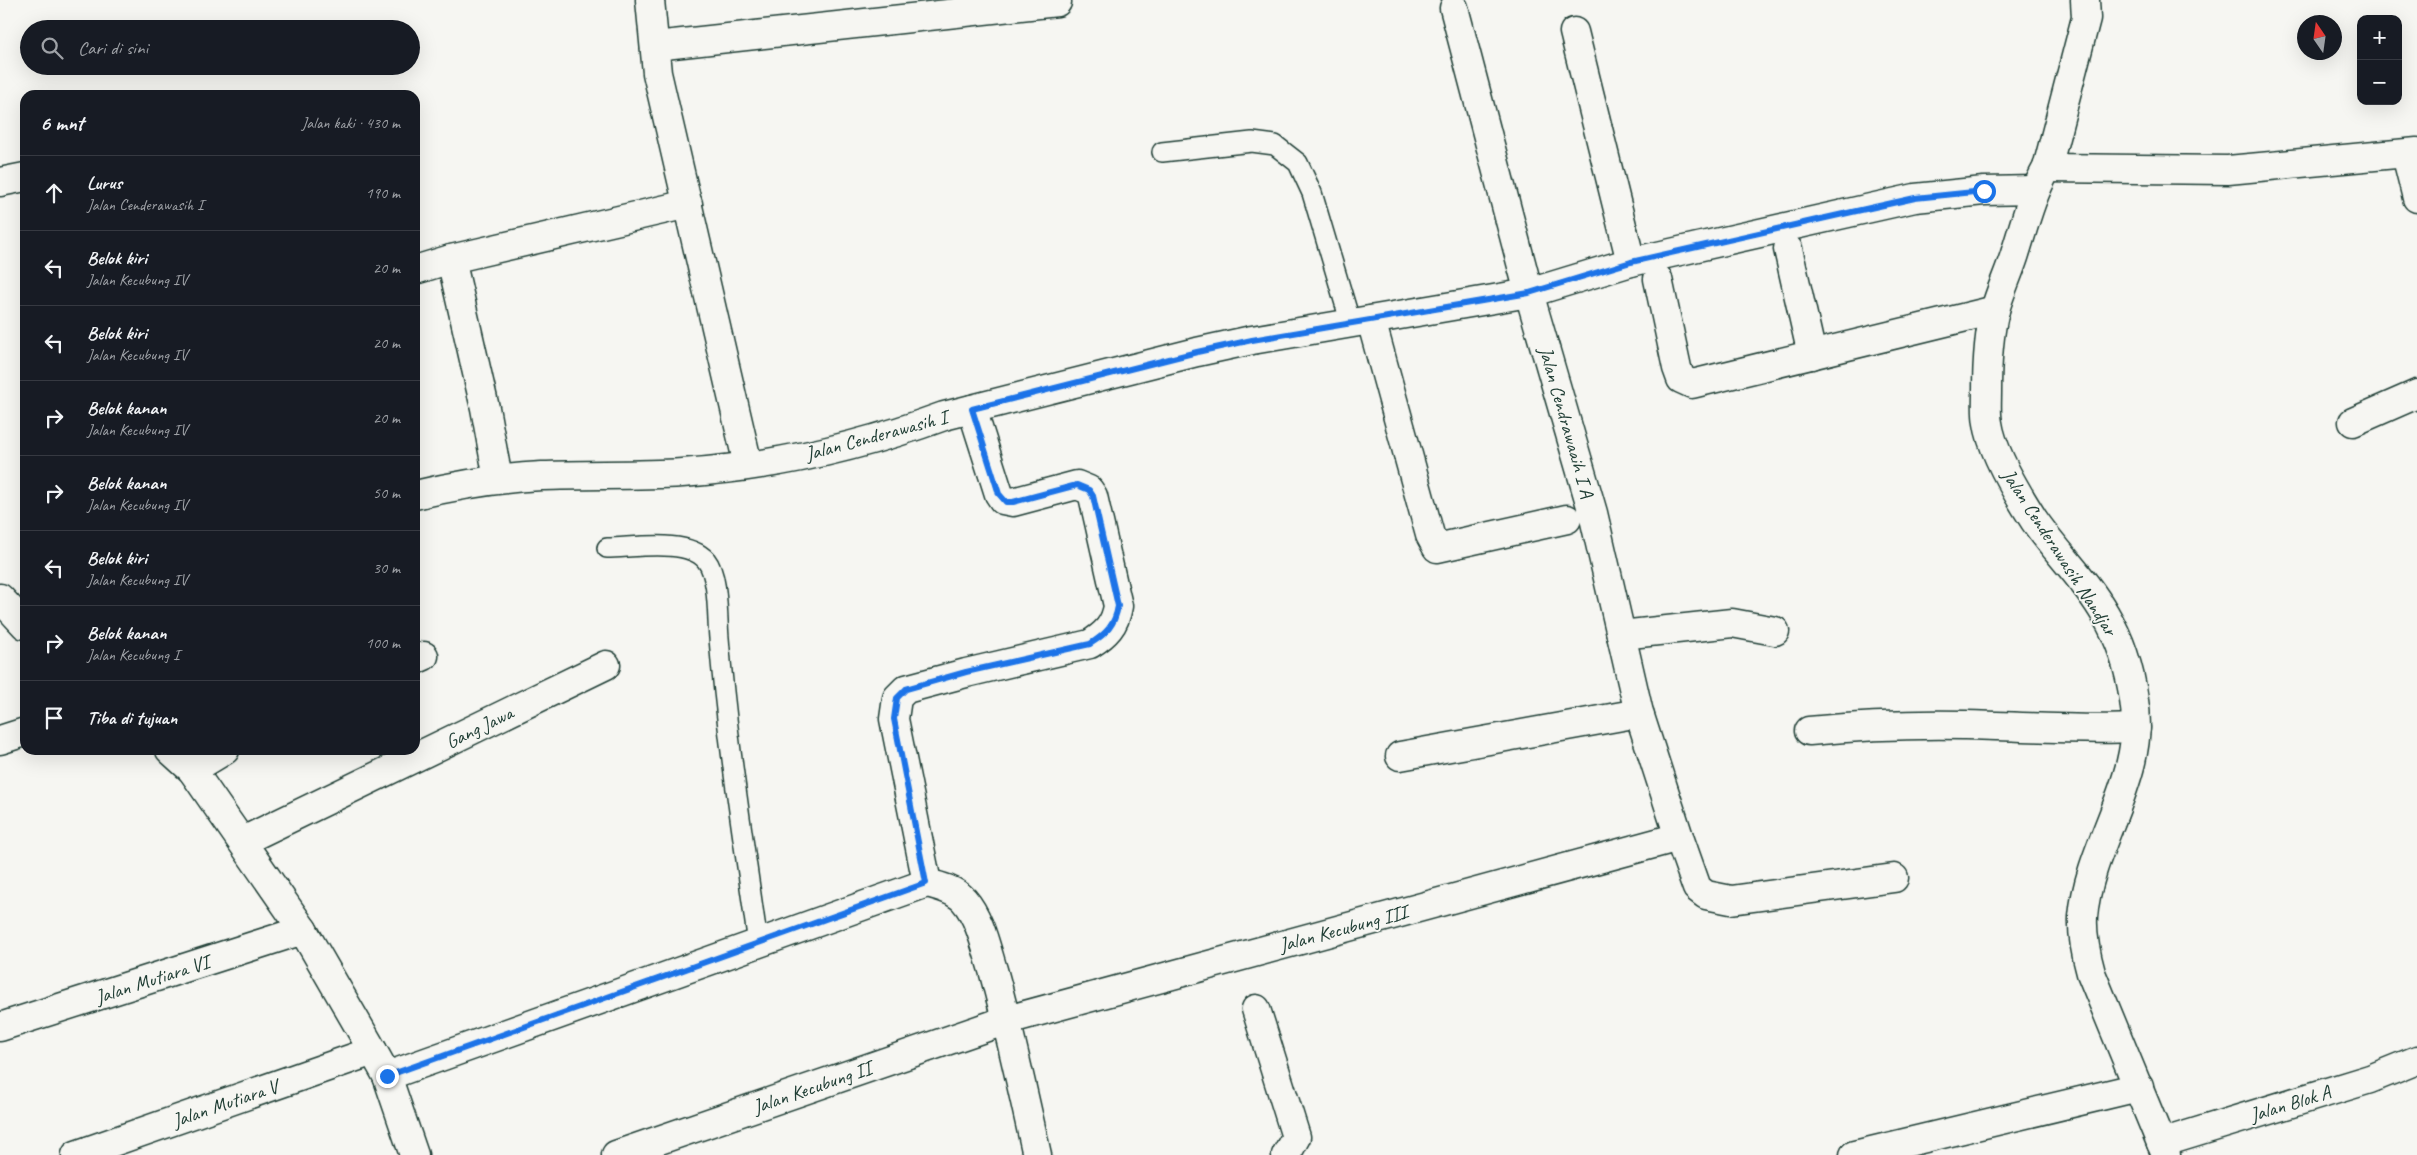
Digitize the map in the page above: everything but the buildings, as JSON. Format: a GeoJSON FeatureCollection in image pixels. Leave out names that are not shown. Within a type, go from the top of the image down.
{"type":"FeatureCollection","features":[{"type":"Feature","properties":{"kind":"street"},"geometry":{"type":"LineString","coordinates":[[650,0],[657,73],[748,465]]}},
{"type":"Feature","properties":{"kind":"street","name":"Jalan Cenderawasih Nandjar"},"geometry":{"type":"LineString","coordinates":[[2085,0],[2086,18],[2041,179],[1996,310],[1990,337],[1987,370],[1988,423],[2005,470],[2035,521],[2104,612],[2117,637],[2134,700],[2136,728],[2124,791],[2096,862],[2086,896],[2083,920],[2086,955],[2091,973],[2163,1149]]}},
{"type":"Feature","properties":{"kind":"street"},"geometry":{"type":"LineString","coordinates":[[655,46],[1057,2]]}},
{"type":"Feature","properties":{"kind":"street","name":"Jalan Cendrawaaih I A"},"geometry":{"type":"LineString","coordinates":[[1454,8],[1529,293],[1593,513],[1639,713],[1697,888],[1706,895],[1731,900],[1894,878]]}},
{"type":"Feature","properties":{"kind":"street"},"geometry":{"type":"LineString","coordinates":[[1574,32],[1631,262]]}},
{"type":"Feature","properties":{"kind":"street"},"geometry":{"type":"LineString","coordinates":[[2412,153],[2417,198]]}},
{"type":"Feature","properties":{"kind":"street","name":"Jalan Cenderawasih I"},"geometry":{"type":"LineString","coordinates":[[420,493],[498,479],[543,476],[683,473],[748,465],[831,451],[972,409],[1197,352],[1529,293],[1631,262],[1915,198],[1984,191],[2041,179],[2228,170],[2412,153]]}},
{"type":"Feature","properties":{"kind":"street"},"geometry":{"type":"LineString","coordinates":[[0,182],[20,178]]}},
{"type":"Feature","properties":{"kind":"street"},"geometry":{"type":"LineString","coordinates":[[420,268],[451,259],[688,204]]}},
{"type":"Feature","properties":{"kind":"street"},"geometry":{"type":"LineString","coordinates":[[1788,249],[1812,355]]}},
{"type":"Feature","properties":{"kind":"street"},"geometry":{"type":"LineString","coordinates":[[451,259],[485,408],[498,479]]}},
{"type":"Feature","properties":{"kind":"street"},"geometry":{"type":"LineString","coordinates":[[1658,279],[1677,368],[1686,382],[1692,384],[1996,310]]}},
{"type":"Feature","properties":{"kind":"street"},"geometry":{"type":"LineString","coordinates":[[1362,322],[1430,535],[1436,548],[1567,519]]}},
{"type":"Feature","properties":{"kind":"street"},"geometry":{"type":"LineString","coordinates":[[2353,422],[2417,394]]}},
{"type":"Feature","properties":{"kind":"street"},"geometry":{"type":"LineString","coordinates":[[933,885],[894,719],[897,698],[906,689],[966,672],[1090,644],[1113,625],[1118,606],[1093,496],[1089,490],[1077,485],[1013,502],[1003,500],[999,494],[972,409]]}},
{"type":"Feature","properties":{"kind":"street"},"geometry":{"type":"LineString","coordinates":[[1621,635],[1732,623],[1775,631]]}},
{"type":"Feature","properties":{"kind":"street","name":"Gang Jawa"},"geometry":{"type":"LineString","coordinates":[[243,841],[606,665]]}},
{"type":"Feature","properties":{"kind":"street"},"geometry":{"type":"LineString","coordinates":[[1400,756],[1639,713]]}},
{"type":"Feature","properties":{"kind":"street"},"geometry":{"type":"LineString","coordinates":[[1809,732],[1866,726],[1964,725],[2103,730],[2136,728]]}},
{"type":"Feature","properties":{"kind":"street"},"geometry":{"type":"LineString","coordinates":[[0,740],[20,734]]}},
{"type":"Feature","properties":{"kind":"street"},"geometry":{"type":"LineString","coordinates":[[176,755],[192,770],[304,930],[387,1076],[414,1155]]}},
{"type":"Feature","properties":{"kind":"street"},"geometry":{"type":"LineString","coordinates":[[192,770],[217,755]]}},
{"type":"Feature","properties":{"kind":"street","name":"Jalan Kecubung III"},"geometry":{"type":"LineString","coordinates":[[1007,1020],[1679,837]]}},
{"type":"Feature","properties":{"kind":"street"},"geometry":{"type":"LineString","coordinates":[[387,1076],[758,944],[933,885],[963,899],[970,907],[984,941],[1007,1020],[1037,1155]]}},
{"type":"Feature","properties":{"kind":"street","name":"Jalan Mutiara VI"},"geometry":{"type":"LineString","coordinates":[[0,1027],[304,930]]}},
{"type":"Feature","properties":{"kind":"street"},"geometry":{"type":"LineString","coordinates":[[1256,1009],[1296,1137],[1286,1155]]}},
{"type":"Feature","properties":{"kind":"street","name":"Jalan Kecubung II"},"geometry":{"type":"LineString","coordinates":[[616,1155],[1007,1020]]}},
{"type":"Feature","properties":{"kind":"street","name":"Jalan Mutiara V"},"geometry":{"type":"LineString","coordinates":[[76,1155],[374,1051]]}},
{"type":"Feature","properties":{"kind":"street","name":"Jalan Blok A"},"geometry":{"type":"LineString","coordinates":[[2163,1149],[2370,1079],[2417,1060]]}},
{"type":"Feature","properties":{"kind":"street"},"geometry":{"type":"LineString","coordinates":[[1854,1155],[2138,1088]]}},
{"type":"Feature","properties":{"kind":"lane"},"geometry":{"type":"LineString","coordinates":[[1162,152],[1252,142],[1275,145],[1298,163],[1312,193],[1362,322]]}},
{"type":"Feature","properties":{"kind":"lane"},"geometry":{"type":"LineString","coordinates":[[607,548],[677,546],[693,550],[706,560],[714,578],[720,658],[758,944]]}},
{"type":"Feature","properties":{"kind":"route"},"geometry":{"type":"LineString","coordinates":[[387,1076],[926,883],[894,719],[897,698],[906,689],[966,672],[1090,644],[1113,625],[1118,606],[1093,496],[1089,490],[1077,485],[1013,502],[1003,500],[999,494],[972,409],[1197,352],[1252,340],[1529,293],[1631,262],[1852,212],[1915,198],[1984,191]]}}]}
